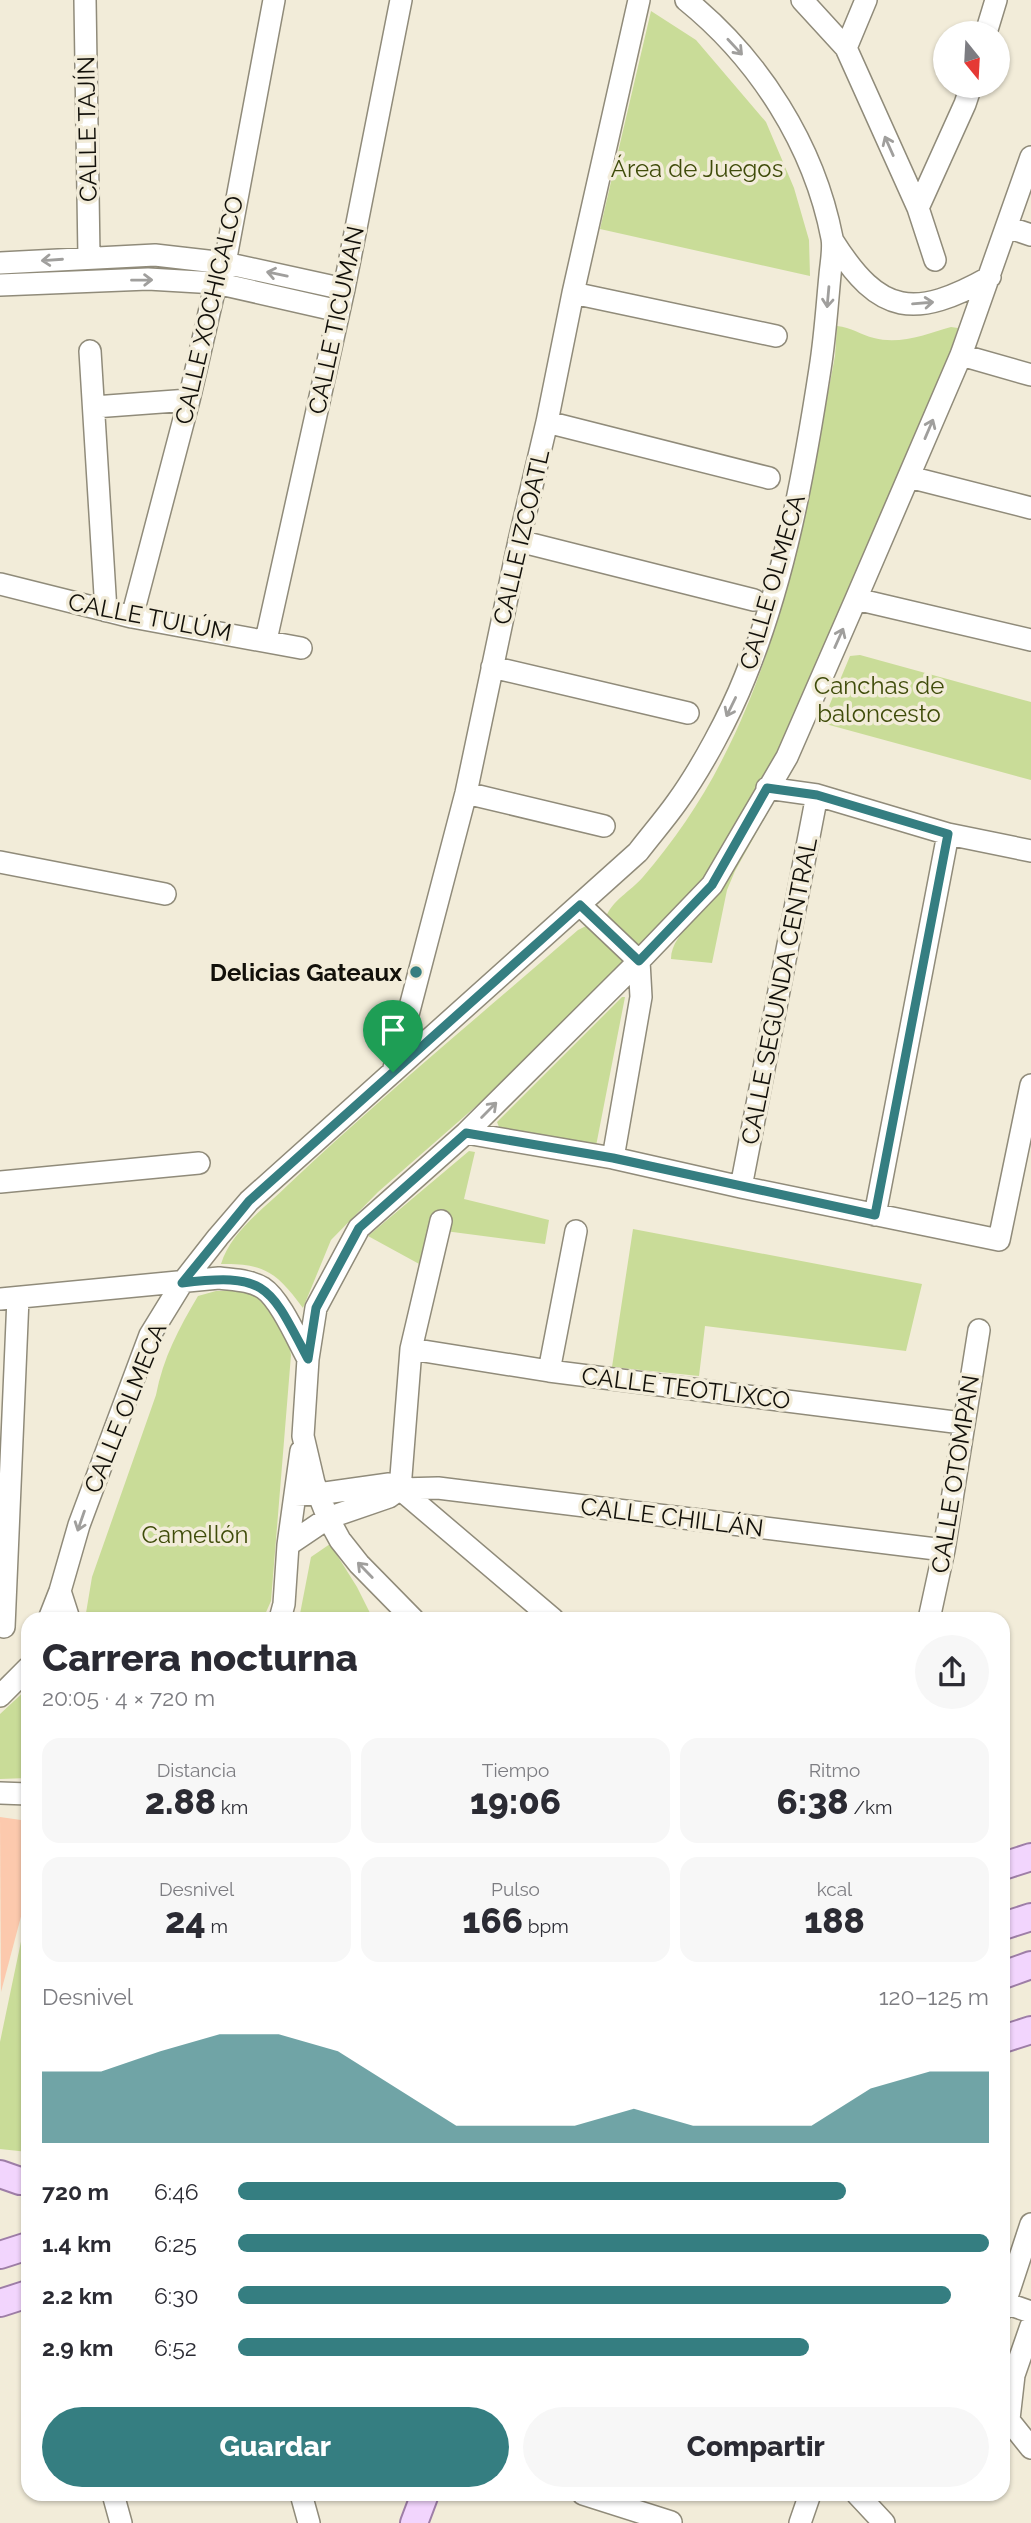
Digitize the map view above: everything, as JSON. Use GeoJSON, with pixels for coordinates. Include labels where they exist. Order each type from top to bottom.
{"type":"FeatureCollection","features":[{"type":"Feature","properties":{"kind":"main road"},"geometry":{"type":"LineString","coordinates":[[1010,1864],[1031,1857]]}},
{"type":"Feature","properties":{"kind":"main road"},"geometry":{"type":"LineString","coordinates":[[1010,1924],[1031,1917]]}},
{"type":"Feature","properties":{"kind":"main road"},"geometry":{"type":"LineString","coordinates":[[1010,1972],[1031,1965]]}},
{"type":"Feature","properties":{"kind":"main road"},"geometry":{"type":"LineString","coordinates":[[0,2174],[21,2181]]}},
{"type":"Feature","properties":{"kind":"main road"},"geometry":{"type":"LineString","coordinates":[[0,2255],[21,2248]]}},
{"type":"Feature","properties":{"kind":"main road"},"geometry":{"type":"LineString","coordinates":[[0,2303],[21,2296]]}},
{"type":"Feature","properties":{"kind":"main road"},"geometry":{"type":"LineString","coordinates":[[414,2523],[422,2501]]}},
{"type":"Feature","properties":{"kind":"street","name":"CALLE TAJÍN"},"geometry":{"type":"LineString","coordinates":[[85,0],[89,257]]}},
{"type":"Feature","properties":{"kind":"street","name":"CALLE XOCHICALCO"},"geometry":{"type":"LineString","coordinates":[[132,617],[189,400],[216,283],[225,263],[274,0]]}},
{"type":"Feature","properties":{"kind":"street","name":"CALLE TICUMAN"},"geometry":{"type":"LineString","coordinates":[[266,640],[344,289],[401,0]]}},
{"type":"Feature","properties":{"kind":"street","name":"CALLE IZCOATL"},"geometry":{"type":"LineString","coordinates":[[393,1072],[466,793],[639,0]]}},
{"type":"Feature","properties":{"kind":"street","name":"CALLE OLMECA"},"geometry":{"type":"LineString","coordinates":[[52,1612],[79,1525],[150,1335],[182,1283],[249,1201],[638,852],[679,800],[720,730],[745,677],[771,604],[801,485],[824,344],[833,241],[803,150],[779,104],[743,55],[710,20],[686,0]]}},
{"type":"Feature","properties":{"kind":"street"},"geometry":{"type":"LineString","coordinates":[[802,0],[846,48],[918,208],[935,260]]}},
{"type":"Feature","properties":{"kind":"street"},"geometry":{"type":"LineString","coordinates":[[846,48],[866,0]]}},
{"type":"Feature","properties":{"kind":"street"},"geometry":{"type":"LineString","coordinates":[[990,21],[996,0]]}},
{"type":"Feature","properties":{"kind":"street"},"geometry":{"type":"LineString","coordinates":[[918,208],[967,98]]}},
{"type":"Feature","properties":{"kind":"street"},"geometry":{"type":"LineString","coordinates":[[282,1612],[303,1436],[308,1359],[316,1308],[359,1228],[466,1133],[712,885],[787,757],[856,600],[961,355],[1031,157]]}},
{"type":"Feature","properties":{"kind":"street"},"geometry":{"type":"LineString","coordinates":[[1007,227],[1031,234]]}},
{"type":"Feature","properties":{"kind":"street"},"geometry":{"type":"LineString","coordinates":[[833,241],[849,266],[866,285],[876,293],[899,303],[936,302],[990,276]]}},
{"type":"Feature","properties":{"kind":"street"},"geometry":{"type":"LineString","coordinates":[[0,263],[155,255],[225,263],[344,289]]}},
{"type":"Feature","properties":{"kind":"street"},"geometry":{"type":"LineString","coordinates":[[0,285],[148,279],[216,283],[339,312]]}},
{"type":"Feature","properties":{"kind":"street"},"geometry":{"type":"LineString","coordinates":[[573,293],[776,336]]}},
{"type":"Feature","properties":{"kind":"street"},"geometry":{"type":"LineString","coordinates":[[90,351],[106,611]]}},
{"type":"Feature","properties":{"kind":"street"},"geometry":{"type":"LineString","coordinates":[[961,355],[1031,374]]}},
{"type":"Feature","properties":{"kind":"street"},"geometry":{"type":"LineString","coordinates":[[94,407],[189,400]]}},
{"type":"Feature","properties":{"kind":"street"},"geometry":{"type":"LineString","coordinates":[[547,422],[769,478]]}},
{"type":"Feature","properties":{"kind":"street"},"geometry":{"type":"LineString","coordinates":[[909,477],[1031,508]]}},
{"type":"Feature","properties":{"kind":"street"},"geometry":{"type":"LineString","coordinates":[[519,541],[754,600]]}},
{"type":"Feature","properties":{"kind":"street","name":"CALLE TULÚM"},"geometry":{"type":"LineString","coordinates":[[0,584],[132,617],[301,648]]}},
{"type":"Feature","properties":{"kind":"street"},"geometry":{"type":"LineString","coordinates":[[856,600],[1031,640]]}},
{"type":"Feature","properties":{"kind":"street"},"geometry":{"type":"LineString","coordinates":[[492,667],[688,713]]}},
{"type":"Feature","properties":{"kind":"street"},"geometry":{"type":"LineString","coordinates":[[767,788],[817,795],[948,834],[1031,851]]}},
{"type":"Feature","properties":{"kind":"street"},"geometry":{"type":"LineString","coordinates":[[466,793],[604,826]]}},
{"type":"Feature","properties":{"kind":"street","name":"CALLE SEGUNDA CENTRAL"},"geometry":{"type":"LineString","coordinates":[[741,1187],[817,795]]}},
{"type":"Feature","properties":{"kind":"street"},"geometry":{"type":"LineString","coordinates":[[875,1215],[948,834]]}},
{"type":"Feature","properties":{"kind":"street"},"geometry":{"type":"LineString","coordinates":[[0,862],[165,894]]}},
{"type":"Feature","properties":{"kind":"street"},"geometry":{"type":"LineString","coordinates":[[580,905],[639,961],[641,997],[613,1158]]}},
{"type":"Feature","properties":{"kind":"street"},"geometry":{"type":"LineString","coordinates":[[466,1133],[613,1158],[999,1240],[1031,1084]]}},
{"type":"Feature","properties":{"kind":"street"},"geometry":{"type":"LineString","coordinates":[[0,1182],[199,1163]]}},
{"type":"Feature","properties":{"kind":"street"},"geometry":{"type":"LineString","coordinates":[[442,1222],[411,1349],[400,1489],[545,1612]]}},
{"type":"Feature","properties":{"kind":"street"},"geometry":{"type":"LineString","coordinates":[[549,1371],[576,1231]]}},
{"type":"Feature","properties":{"kind":"street"},"geometry":{"type":"LineString","coordinates":[[4,1627],[9,1299],[219,1279],[246,1281],[265,1289],[284,1314],[308,1359]]}},
{"type":"Feature","properties":{"kind":"street","name":"CALLE OTOMPAN"},"geometry":{"type":"LineString","coordinates":[[931,1612],[944,1550],[962,1423],[979,1330]]}},
{"type":"Feature","properties":{"kind":"street","name":"CALLE TEOTLIXCO"},"geometry":{"type":"LineString","coordinates":[[411,1349],[549,1371],[962,1423]]}},
{"type":"Feature","properties":{"kind":"street"},"geometry":{"type":"LineString","coordinates":[[303,1436],[317,1494],[328,1518],[359,1564],[406,1612]]}},
{"type":"Feature","properties":{"kind":"street","name":"CALLE CHILLÁN"},"geometry":{"type":"LineString","coordinates":[[295,1495],[389,1484],[400,1489],[438,1488],[944,1550]]}},
{"type":"Feature","properties":{"kind":"street","name":"CALLE CHILLÁN"},"geometry":{"type":"LineString","coordinates":[[288,1545],[328,1518],[389,1497],[400,1489]]}},
{"type":"Feature","properties":{"kind":"street"},"geometry":{"type":"LineString","coordinates":[[60,1591],[67,1612]]}},
{"type":"Feature","properties":{"kind":"street"},"geometry":{"type":"LineString","coordinates":[[0,1696],[21,1675]]}},
{"type":"Feature","properties":{"kind":"street"},"geometry":{"type":"LineString","coordinates":[[0,1793],[21,1794]]}},
{"type":"Feature","properties":{"kind":"street"},"geometry":{"type":"LineString","coordinates":[[1010,2288],[1031,2224]]}},
{"type":"Feature","properties":{"kind":"street"},"geometry":{"type":"LineString","coordinates":[[1010,2307],[1031,2312]]}},
{"type":"Feature","properties":{"kind":"street"},"geometry":{"type":"LineString","coordinates":[[1010,2396],[1014,2375],[1031,2326]]}},
{"type":"Feature","properties":{"kind":"street"},"geometry":{"type":"LineString","coordinates":[[1010,2421],[1031,2448]]}},
{"type":"Feature","properties":{"kind":"street"},"geometry":{"type":"LineString","coordinates":[[115,2501],[121,2523]]}},
{"type":"Feature","properties":{"kind":"street"},"geometry":{"type":"LineString","coordinates":[[303,2501],[309,2523]]}},
{"type":"Feature","properties":{"kind":"street"},"geometry":{"type":"LineString","coordinates":[[605,2501],[671,2522]]}},
{"type":"Feature","properties":{"kind":"street"},"geometry":{"type":"LineString","coordinates":[[800,2523],[808,2501]]}},
{"type":"Feature","properties":{"kind":"street"},"geometry":{"type":"LineString","coordinates":[[864,2501],[884,2523]]}},
{"type":"Feature","properties":{"kind":"green space","name":"Área de Juegos"},"geometry":{"type":"Polygon","coordinates":[[[651,11],[696,40],[766,122],[794,188],[809,240],[810,276],[600,229],[651,11]]]}},
{"type":"Feature","properties":{"kind":"green space"},"geometry":{"type":"Polygon","coordinates":[[[837,326],[884,340],[913,338],[951,327],[958,328],[933,402],[775,763],[700,892],[640,951],[605,919],[617,901],[638,882],[687,820],[723,758],[764,662],[780,612],[805,510],[835,356],[837,326]]]}},
{"type":"Feature","properties":{"kind":"green space","name":"Canchas de baloncesto"},"geometry":{"type":"Polygon","coordinates":[[[860,655],[1031,702],[1031,780],[822,723],[850,656],[860,655]]]}},
{"type":"Feature","properties":{"kind":"green space"},"geometry":{"type":"Polygon","coordinates":[[[776,798],[727,890],[712,963],[671,959],[678,939],[723,877],[767,800],[776,798]]]}},
{"type":"Feature","properties":{"kind":"green space"},"geometry":{"type":"Polygon","coordinates":[[[590,924],[623,954],[626,966],[530,1059],[378,1192],[331,1240],[303,1308],[285,1286],[269,1273],[249,1266],[221,1264],[232,1241],[241,1231],[324,1151],[578,930],[590,924]]]}},
{"type":"Feature","properties":{"kind":"green space"},"geometry":{"type":"Polygon","coordinates":[[[625,997],[596,1146],[499,1127],[497,1122],[625,997]]]}},
{"type":"Feature","properties":{"kind":"green space"},"geometry":{"type":"Polygon","coordinates":[[[469,1151],[475,1152],[464,1199],[549,1220],[545,1244],[445,1231],[432,1271],[368,1236],[469,1151]]]}},
{"type":"Feature","properties":{"kind":"green space"},"geometry":{"type":"Polygon","coordinates":[[[633,1229],[922,1284],[906,1351],[705,1326],[699,1376],[612,1367],[633,1229]]]}},
{"type":"Feature","properties":{"kind":"green space","name":"Camellón"},"geometry":{"type":"Polygon","coordinates":[[[237,1290],[260,1295],[280,1317],[287,1336],[291,1355],[271,1601],[266,1612],[86,1612],[92,1577],[156,1395],[167,1356],[198,1296],[216,1291],[237,1290]]]}},
{"type":"Feature","properties":{"kind":"green space","name":"Camellón"},"geometry":{"type":"Polygon","coordinates":[[[330,1544],[370,1612],[300,1612],[311,1557],[330,1544]]]}},
{"type":"Feature","properties":{"kind":"green space"},"geometry":{"type":"Polygon","coordinates":[[[21,1694],[21,1778],[0,1779],[0,1714],[21,1694]]]}},
{"type":"Feature","properties":{"kind":"green space"},"geometry":{"type":"Polygon","coordinates":[[[21,1942],[21,2151],[0,2149],[0,2042],[21,1942]]]}},
{"type":"Feature","properties":{"kind":"building"},"geometry":{"type":"Polygon","coordinates":[[[0,1817],[21,1820],[21,1916],[1,1992],[0,1817]]]}},
{"type":"Feature","properties":{"kind":"place","name":"Delicias Gateaux"},"geometry":{"type":"Point","coordinates":[416,972]}},
{"type":"Feature","properties":{"kind":"route"},"geometry":{"type":"LineString","coordinates":[[767,788],[817,795],[948,834],[875,1215],[613,1158],[494,1140],[466,1133],[359,1228],[316,1308],[308,1359],[284,1314],[265,1289],[246,1281],[219,1279],[182,1283],[249,1201],[393,1072],[580,905],[639,961],[712,885],[767,788]]}}]}
